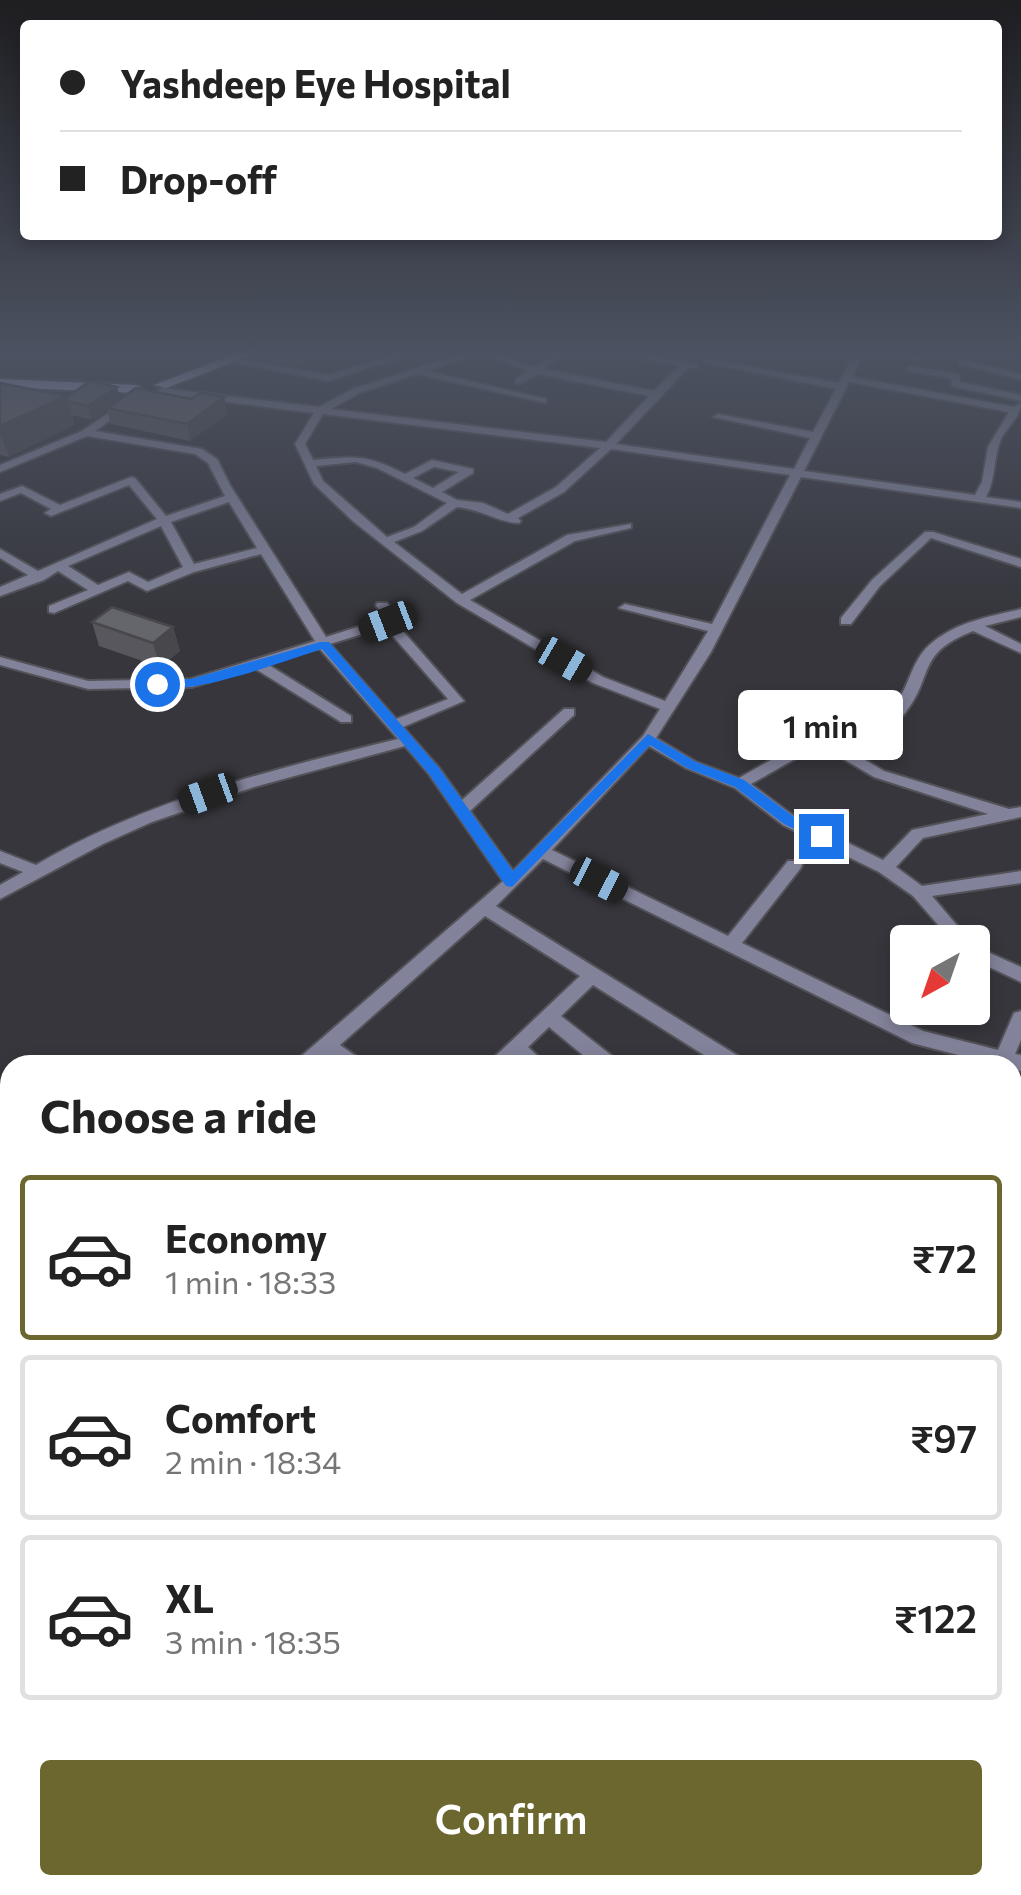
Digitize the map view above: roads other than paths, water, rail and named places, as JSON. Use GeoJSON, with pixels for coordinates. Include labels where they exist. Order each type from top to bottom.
{"type":"FeatureCollection","features":[{"type":"Feature","properties":{"kind":"street"},"geometry":{"type":"LineString","coordinates":[[0,470],[69,440]]}},
{"type":"Feature","properties":{"kind":"street"},"geometry":{"type":"LineString","coordinates":[[132,440],[198,451],[214,461],[232,497],[324,645],[408,741],[512,882]]}},
{"type":"Feature","properties":{"kind":"street"},"geometry":{"type":"LineString","coordinates":[[302,440],[300,444],[318,482],[461,600],[598,680],[668,708]]}},
{"type":"Feature","properties":{"kind":"street"},"geometry":{"type":"LineString","coordinates":[[564,440],[1021,505]]}},
{"type":"Feature","properties":{"kind":"street"},"geometry":{"type":"LineString","coordinates":[[309,464],[356,459],[455,503],[479,506],[514,521],[576,480],[615,440]]}},
{"type":"Feature","properties":{"kind":"street"},"geometry":{"type":"LineString","coordinates":[[317,1055],[512,882],[648,739],[716,629],[816,440]]}},
{"type":"Feature","properties":{"kind":"street"},"geometry":{"type":"LineString","coordinates":[[978,498],[989,486],[991,452],[998,440]]}},
{"type":"Feature","properties":{"kind":"street"},"geometry":{"type":"LineString","coordinates":[[405,478],[432,463],[469,471],[434,492]]}},
{"type":"Feature","properties":{"kind":"street"},"geometry":{"type":"LineString","coordinates":[[0,498],[22,489],[55,511],[130,480],[164,521],[190,569]]}},
{"type":"Feature","properties":{"kind":"street"},"geometry":{"type":"LineString","coordinates":[[0,592],[164,521],[232,497]]}},
{"type":"Feature","properties":{"kind":"street"},"geometry":{"type":"LineString","coordinates":[[386,542],[418,529],[455,503]]}},
{"type":"Feature","properties":{"kind":"street"},"geometry":{"type":"LineString","coordinates":[[461,600],[571,538],[627,526]]}},
{"type":"Feature","properties":{"kind":"street"},"geometry":{"type":"LineString","coordinates":[[846,622],[876,583],[929,534],[1021,563]]}},
{"type":"Feature","properties":{"kind":"street"},"geometry":{"type":"LineString","coordinates":[[54,610],[129,576],[147,587],[190,569],[266,549]]}},
{"type":"Feature","properties":{"kind":"street"},"geometry":{"type":"LineString","coordinates":[[0,553],[40,577]]}},
{"type":"Feature","properties":{"kind":"street"},"geometry":{"type":"LineString","coordinates":[[60,567],[97,590]]}},
{"type":"Feature","properties":{"kind":"street"},"geometry":{"type":"LineString","coordinates":[[0,662],[88,685],[192,683],[388,622],[394,617],[382,606]]}},
{"type":"Feature","properties":{"kind":"street"},"geometry":{"type":"LineString","coordinates":[[625,608],[716,629]]}},
{"type":"Feature","properties":{"kind":"street"},"geometry":{"type":"LineString","coordinates":[[845,754],[895,715],[915,686],[919,668],[953,634],[1021,613]]}},
{"type":"Feature","properties":{"kind":"street"},"geometry":{"type":"LineString","coordinates":[[388,622],[457,701],[394,726]]}},
{"type":"Feature","properties":{"kind":"street"},"geometry":{"type":"LineString","coordinates":[[974,626],[1021,649]]}},
{"type":"Feature","properties":{"kind":"street"},"geometry":{"type":"LineString","coordinates":[[257,664],[346,720]]}},
{"type":"Feature","properties":{"kind":"street"},"geometry":{"type":"LineString","coordinates":[[462,810],[569,712]]}},
{"type":"Feature","properties":{"kind":"street"},"geometry":{"type":"LineString","coordinates":[[648,739],[692,765],[740,784],[789,821],[886,868],[920,892],[948,925]]}},
{"type":"Feature","properties":{"kind":"street"},"geometry":{"type":"LineString","coordinates":[[0,892],[119,826],[237,783],[408,741]]}},
{"type":"Feature","properties":{"kind":"street"},"geometry":{"type":"LineString","coordinates":[[740,784],[813,742],[845,754],[879,774],[1015,814]]}},
{"type":"Feature","properties":{"kind":"street"},"geometry":{"type":"LineString","coordinates":[[886,868],[918,834],[1015,814]]}},
{"type":"Feature","properties":{"kind":"street"},"geometry":{"type":"LineString","coordinates":[[541,851],[919,1038],[988,1055]]}},
{"type":"Feature","properties":{"kind":"street"},"geometry":{"type":"LineString","coordinates":[[0,857],[36,871]]}},
{"type":"Feature","properties":{"kind":"street"},"geometry":{"type":"LineString","coordinates":[[730,946],[794,865]]}},
{"type":"Feature","properties":{"kind":"street"},"geometry":{"type":"LineString","coordinates":[[920,892],[1021,877]]}},
{"type":"Feature","properties":{"kind":"street"},"geometry":{"type":"LineString","coordinates":[[484,907],[720,1055]]}},
{"type":"Feature","properties":{"kind":"street"},"geometry":{"type":"LineString","coordinates":[[990,960],[1021,975]]}},
{"type":"Feature","properties":{"kind":"street"},"geometry":{"type":"LineString","coordinates":[[507,1055],[592,975]]}},
{"type":"Feature","properties":{"kind":"street"},"geometry":{"type":"LineString","coordinates":[[548,1016],[597,1055]]}},
{"type":"Feature","properties":{"kind":"street"},"geometry":{"type":"LineString","coordinates":[[1013,1055],[1021,1018]]}},
{"type":"Feature","properties":{"kind":"street"},"geometry":{"type":"LineString","coordinates":[[327,1046],[339,1055]]}},
{"type":"Feature","properties":{"kind":"street"},"geometry":{"type":"LineString","coordinates":[[515,1047],[525,1055]]}}]}
